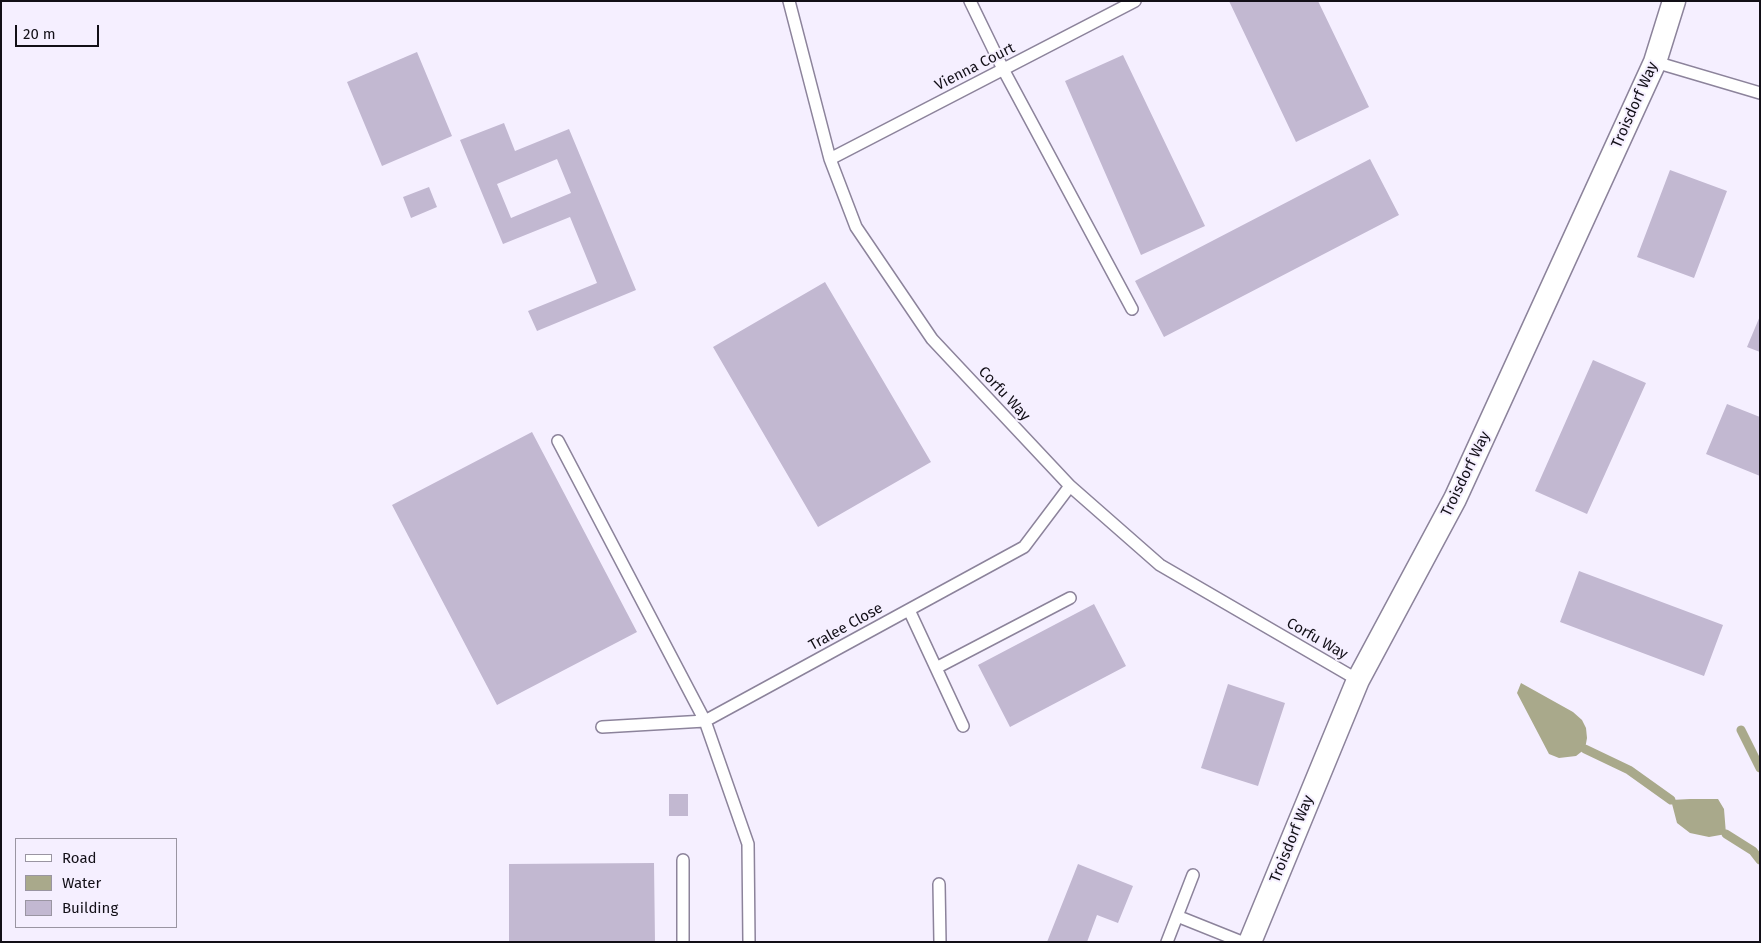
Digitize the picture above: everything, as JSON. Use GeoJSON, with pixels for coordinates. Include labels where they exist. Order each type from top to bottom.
{"type":"FeatureCollection","features":[{"type":"Feature","properties":{"kind":"street","name":"Troisdorf Way"},"geometry":{"type":"LineString","coordinates":[[1250,942],[1358,680],[1456,499],[1655,62],[1674,1]]}},
{"type":"Feature","properties":{"kind":"lane","name":"Corfu Way"},"geometry":{"type":"LineString","coordinates":[[788,1],[830,158],[856,227],[932,339],[1070,486],[1160,565],[1358,680]]}},
{"type":"Feature","properties":{"kind":"lane"},"geometry":{"type":"LineString","coordinates":[[970,1],[1003,69],[1132,309]]}},
{"type":"Feature","properties":{"kind":"lane","name":"Vienna Court"},"geometry":{"type":"LineString","coordinates":[[830,158],[1135,1]]}},
{"type":"Feature","properties":{"kind":"lane"},"geometry":{"type":"LineString","coordinates":[[1655,62],[1760,93]]}},
{"type":"Feature","properties":{"kind":"lane"},"geometry":{"type":"LineString","coordinates":[[558,441],[705,721],[748,844],[749,942]]}},
{"type":"Feature","properties":{"kind":"lane","name":"Tralee Close"},"geometry":{"type":"LineString","coordinates":[[602,728],[705,721],[1024,547],[1070,486]]}},
{"type":"Feature","properties":{"kind":"lane"},"geometry":{"type":"LineString","coordinates":[[936,668],[1070,598]]}},
{"type":"Feature","properties":{"kind":"lane"},"geometry":{"type":"LineString","coordinates":[[908,610],[963,726]]}},
{"type":"Feature","properties":{"kind":"lane"},"geometry":{"type":"LineString","coordinates":[[683,860],[683,942]]}},
{"type":"Feature","properties":{"kind":"lane"},"geometry":{"type":"LineString","coordinates":[[1167,942],[1193,875]]}},
{"type":"Feature","properties":{"kind":"lane"},"geometry":{"type":"LineString","coordinates":[[939,884],[940,942]]}},
{"type":"Feature","properties":{"kind":"lane"},"geometry":{"type":"LineString","coordinates":[[1177,916],[1242,942]]}},
{"type":"Feature","properties":{"kind":"water"},"geometry":{"type":"Polygon","coordinates":[[[1521,683],[1573,712],[1582,720],[1586,728],[1585,749],[1576,756],[1559,758],[1549,754],[1517,693],[1521,683]]]}},
{"type":"Feature","properties":{"kind":"water"},"geometry":{"type":"Polygon","coordinates":[[[1718,799],[1724,809],[1726,834],[1709,837],[1690,833],[1677,823],[1671,800],[1718,799]]]}},
{"type":"Feature","properties":{"kind":"building"},"geometry":{"type":"Polygon","coordinates":[[[1229,1],[1318,1],[1369,107],[1296,142],[1229,1]]]}},
{"type":"Feature","properties":{"kind":"building"},"geometry":{"type":"Polygon","coordinates":[[[417,52],[452,136],[382,166],[347,82],[417,52]]]}},
{"type":"Feature","properties":{"kind":"building"},"geometry":{"type":"Polygon","coordinates":[[[1123,55],[1205,226],[1141,255],[1065,81],[1123,55]]]}},
{"type":"Feature","properties":{"kind":"building"},"geometry":{"type":"Polygon","coordinates":[[[504,123],[515,151],[569,129],[636,290],[537,331],[528,311],[597,283],[570,217],[503,244],[460,140],[504,123]],[[557,159],[497,184],[511,218],[571,193],[557,159]]]}},
{"type":"Feature","properties":{"kind":"building"},"geometry":{"type":"Polygon","coordinates":[[[1370,159],[1399,215],[1164,337],[1135,281],[1370,159]]]}},
{"type":"Feature","properties":{"kind":"building"},"geometry":{"type":"Polygon","coordinates":[[[1670,170],[1727,191],[1694,278],[1637,257],[1670,170]]]}},
{"type":"Feature","properties":{"kind":"building"},"geometry":{"type":"Polygon","coordinates":[[[429,187],[437,207],[411,218],[403,197],[429,187]]]}},
{"type":"Feature","properties":{"kind":"building"},"geometry":{"type":"Polygon","coordinates":[[[825,282],[931,462],[818,527],[713,347],[825,282]]]}},
{"type":"Feature","properties":{"kind":"building"},"geometry":{"type":"Polygon","coordinates":[[[1760,316],[1760,352],[1747,347],[1760,316]]]}},
{"type":"Feature","properties":{"kind":"building"},"geometry":{"type":"Polygon","coordinates":[[[1593,360],[1646,383],[1587,514],[1535,491],[1593,360]]]}},
{"type":"Feature","properties":{"kind":"building"},"geometry":{"type":"Polygon","coordinates":[[[1727,404],[1760,417],[1760,476],[1706,454],[1727,404]]]}},
{"type":"Feature","properties":{"kind":"building"},"geometry":{"type":"Polygon","coordinates":[[[532,432],[637,632],[497,705],[392,505],[532,432]]]}},
{"type":"Feature","properties":{"kind":"building"},"geometry":{"type":"Polygon","coordinates":[[[1579,571],[1723,625],[1704,676],[1560,622],[1579,571]]]}},
{"type":"Feature","properties":{"kind":"building"},"geometry":{"type":"Polygon","coordinates":[[[1094,604],[1126,666],[1010,727],[978,665],[1094,604]]]}},
{"type":"Feature","properties":{"kind":"building"},"geometry":{"type":"Polygon","coordinates":[[[1228,684],[1285,703],[1258,786],[1201,768],[1228,684]]]}},
{"type":"Feature","properties":{"kind":"building"},"geometry":{"type":"Polygon","coordinates":[[[669,794],[688,794],[688,816],[669,816],[669,794]]]}},
{"type":"Feature","properties":{"kind":"building"},"geometry":{"type":"Polygon","coordinates":[[[654,863],[655,942],[509,942],[509,864],[654,863]]]}},
{"type":"Feature","properties":{"kind":"building"},"geometry":{"type":"Polygon","coordinates":[[[1078,864],[1133,886],[1118,923],[1097,915],[1087,942],[1047,942],[1078,864]]]}},
{"type":"Feature","properties":{"kind":"waterway"},"geometry":{"type":"LineString","coordinates":[[1741,730],[1760,768]]}},
{"type":"Feature","properties":{"kind":"waterway"},"geometry":{"type":"LineString","coordinates":[[1585,749],[1629,770],[1671,800]]}},
{"type":"Feature","properties":{"kind":"waterway"},"geometry":{"type":"LineString","coordinates":[[1726,834],[1753,851],[1760,860]]}}]}
